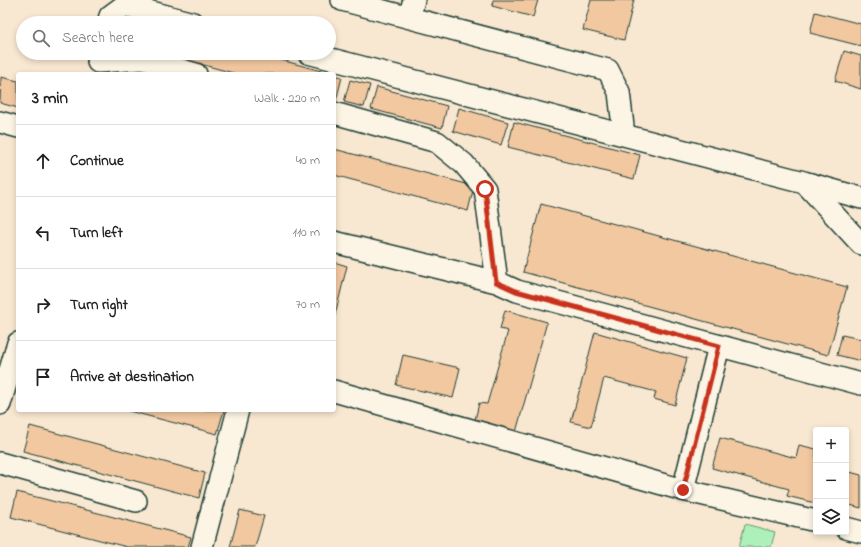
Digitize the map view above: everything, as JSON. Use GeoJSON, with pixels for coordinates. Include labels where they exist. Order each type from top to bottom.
{"type":"FeatureCollection","features":[{"type":"Feature","properties":{"kind":"lane"},"geometry":{"type":"LineString","coordinates":[[342,0],[411,9],[608,70],[619,92],[624,135]]}},
{"type":"Feature","properties":{"kind":"lane"},"geometry":{"type":"LineString","coordinates":[[110,16],[119,2],[168,16]]}},
{"type":"Feature","properties":{"kind":"lane"},"geometry":{"type":"LineString","coordinates":[[98,63],[132,60]]}},
{"type":"Feature","properties":{"kind":"lane"},"geometry":{"type":"LineString","coordinates":[[147,60],[189,72]]}},
{"type":"Feature","properties":{"kind":"lane"},"geometry":{"type":"LineString","coordinates":[[335,60],[861,198]]}},
{"type":"Feature","properties":{"kind":"lane"},"geometry":{"type":"LineString","coordinates":[[336,114],[437,142],[464,164],[485,189],[496,282]]}},
{"type":"Feature","properties":{"kind":"lane"},"geometry":{"type":"LineString","coordinates":[[0,122],[16,126]]}},
{"type":"Feature","properties":{"kind":"lane"},"geometry":{"type":"LineString","coordinates":[[804,182],[861,244]]}},
{"type":"Feature","properties":{"kind":"lane"},"geometry":{"type":"LineString","coordinates":[[336,242],[496,282],[516,291],[861,384]]}},
{"type":"Feature","properties":{"kind":"lane"},"geometry":{"type":"LineString","coordinates":[[683,490],[719,346]]}},
{"type":"Feature","properties":{"kind":"lane"},"geometry":{"type":"LineString","coordinates":[[0,404],[16,350]]}},
{"type":"Feature","properties":{"kind":"lane"},"geometry":{"type":"LineString","coordinates":[[336,392],[683,490],[813,520]]}},
{"type":"Feature","properties":{"kind":"lane"},"geometry":{"type":"LineString","coordinates":[[202,547],[237,412]]}},
{"type":"Feature","properties":{"kind":"lane"},"geometry":{"type":"LineString","coordinates":[[0,463],[136,501]]}},
{"type":"Feature","properties":{"kind":"lane"},"geometry":{"type":"LineString","coordinates":[[849,529],[861,532]]}},
{"type":"Feature","properties":{"kind":"green space"},"geometry":{"type":"Polygon","coordinates":[[[745,524],[775,532],[771,547],[739,547],[745,524]]]}},
{"type":"Feature","properties":{"kind":"building"},"geometry":{"type":"Polygon","coordinates":[[[493,0],[538,0],[533,17],[492,6],[493,0]]]}},
{"type":"Feature","properties":{"kind":"building"},"geometry":{"type":"Polygon","coordinates":[[[591,0],[634,0],[624,40],[583,30],[591,0]]]}},
{"type":"Feature","properties":{"kind":"building"},"geometry":{"type":"Polygon","coordinates":[[[815,12],[861,24],[861,46],[810,33],[815,12]]]}},
{"type":"Feature","properties":{"kind":"building"},"geometry":{"type":"Polygon","coordinates":[[[844,51],[861,56],[861,89],[835,81],[844,51]]]}},
{"type":"Feature","properties":{"kind":"building"},"geometry":{"type":"Polygon","coordinates":[[[186,60],[281,60],[325,72],[230,72],[186,60]]]}},
{"type":"Feature","properties":{"kind":"building"},"geometry":{"type":"Polygon","coordinates":[[[336,76],[342,77],[336,101],[336,76]]]}},
{"type":"Feature","properties":{"kind":"building"},"geometry":{"type":"Polygon","coordinates":[[[1,77],[16,81],[16,107],[0,103],[1,77]]]}},
{"type":"Feature","properties":{"kind":"building"},"geometry":{"type":"Polygon","coordinates":[[[350,80],[370,85],[364,107],[344,102],[350,80]]]}},
{"type":"Feature","properties":{"kind":"building"},"geometry":{"type":"Polygon","coordinates":[[[377,87],[447,106],[442,128],[371,109],[377,87]]]}},
{"type":"Feature","properties":{"kind":"building"},"geometry":{"type":"Polygon","coordinates":[[[459,108],[508,122],[501,145],[453,131],[459,108]]]}},
{"type":"Feature","properties":{"kind":"building"},"geometry":{"type":"Polygon","coordinates":[[[514,122],[640,155],[634,179],[508,147],[514,122]]]}},
{"type":"Feature","properties":{"kind":"building"},"geometry":{"type":"Polygon","coordinates":[[[336,150],[474,186],[468,211],[336,176],[336,150]]]}},
{"type":"Feature","properties":{"kind":"building"},"geometry":{"type":"Polygon","coordinates":[[[541,204],[847,287],[828,355],[523,272],[541,204]]]}},
{"type":"Feature","properties":{"kind":"building"},"geometry":{"type":"Polygon","coordinates":[[[336,263],[347,266],[336,311],[336,263]]]}},
{"type":"Feature","properties":{"kind":"building"},"geometry":{"type":"Polygon","coordinates":[[[505,310],[547,322],[516,432],[475,420],[479,403],[487,404],[508,331],[500,329],[505,310]]]}},
{"type":"Feature","properties":{"kind":"building"},"geometry":{"type":"Polygon","coordinates":[[[595,332],[687,358],[675,405],[654,399],[656,392],[604,378],[591,427],[571,422],[595,332]]]}},
{"type":"Feature","properties":{"kind":"building"},"geometry":{"type":"Polygon","coordinates":[[[842,335],[861,339],[861,361],[837,355],[842,335]]]}},
{"type":"Feature","properties":{"kind":"building"},"geometry":{"type":"Polygon","coordinates":[[[403,355],[460,368],[453,398],[396,385],[403,355]]]}},
{"type":"Feature","properties":{"kind":"building"},"geometry":{"type":"Polygon","coordinates":[[[133,412],[223,412],[217,434],[133,412]]]}},
{"type":"Feature","properties":{"kind":"building"},"geometry":{"type":"Polygon","coordinates":[[[30,426],[205,473],[199,498],[23,451],[30,426]]]}},
{"type":"Feature","properties":{"kind":"building"},"geometry":{"type":"Polygon","coordinates":[[[720,438],[796,458],[799,445],[813,448],[813,502],[787,496],[789,489],[712,468],[720,438]]]}},
{"type":"Feature","properties":{"kind":"building"},"geometry":{"type":"Polygon","coordinates":[[[849,472],[861,475],[861,508],[849,505],[849,472]]]}},
{"type":"Feature","properties":{"kind":"building"},"geometry":{"type":"Polygon","coordinates":[[[17,492],[191,537],[188,547],[127,547],[11,517],[17,492]]]}},
{"type":"Feature","properties":{"kind":"building"},"geometry":{"type":"Polygon","coordinates":[[[240,510],[264,516],[255,547],[230,547],[240,510]]]}},
{"type":"Feature","properties":{"kind":"route"},"geometry":{"type":"LineString","coordinates":[[485,189],[496,282],[516,291],[719,346],[683,490]]}}]}
